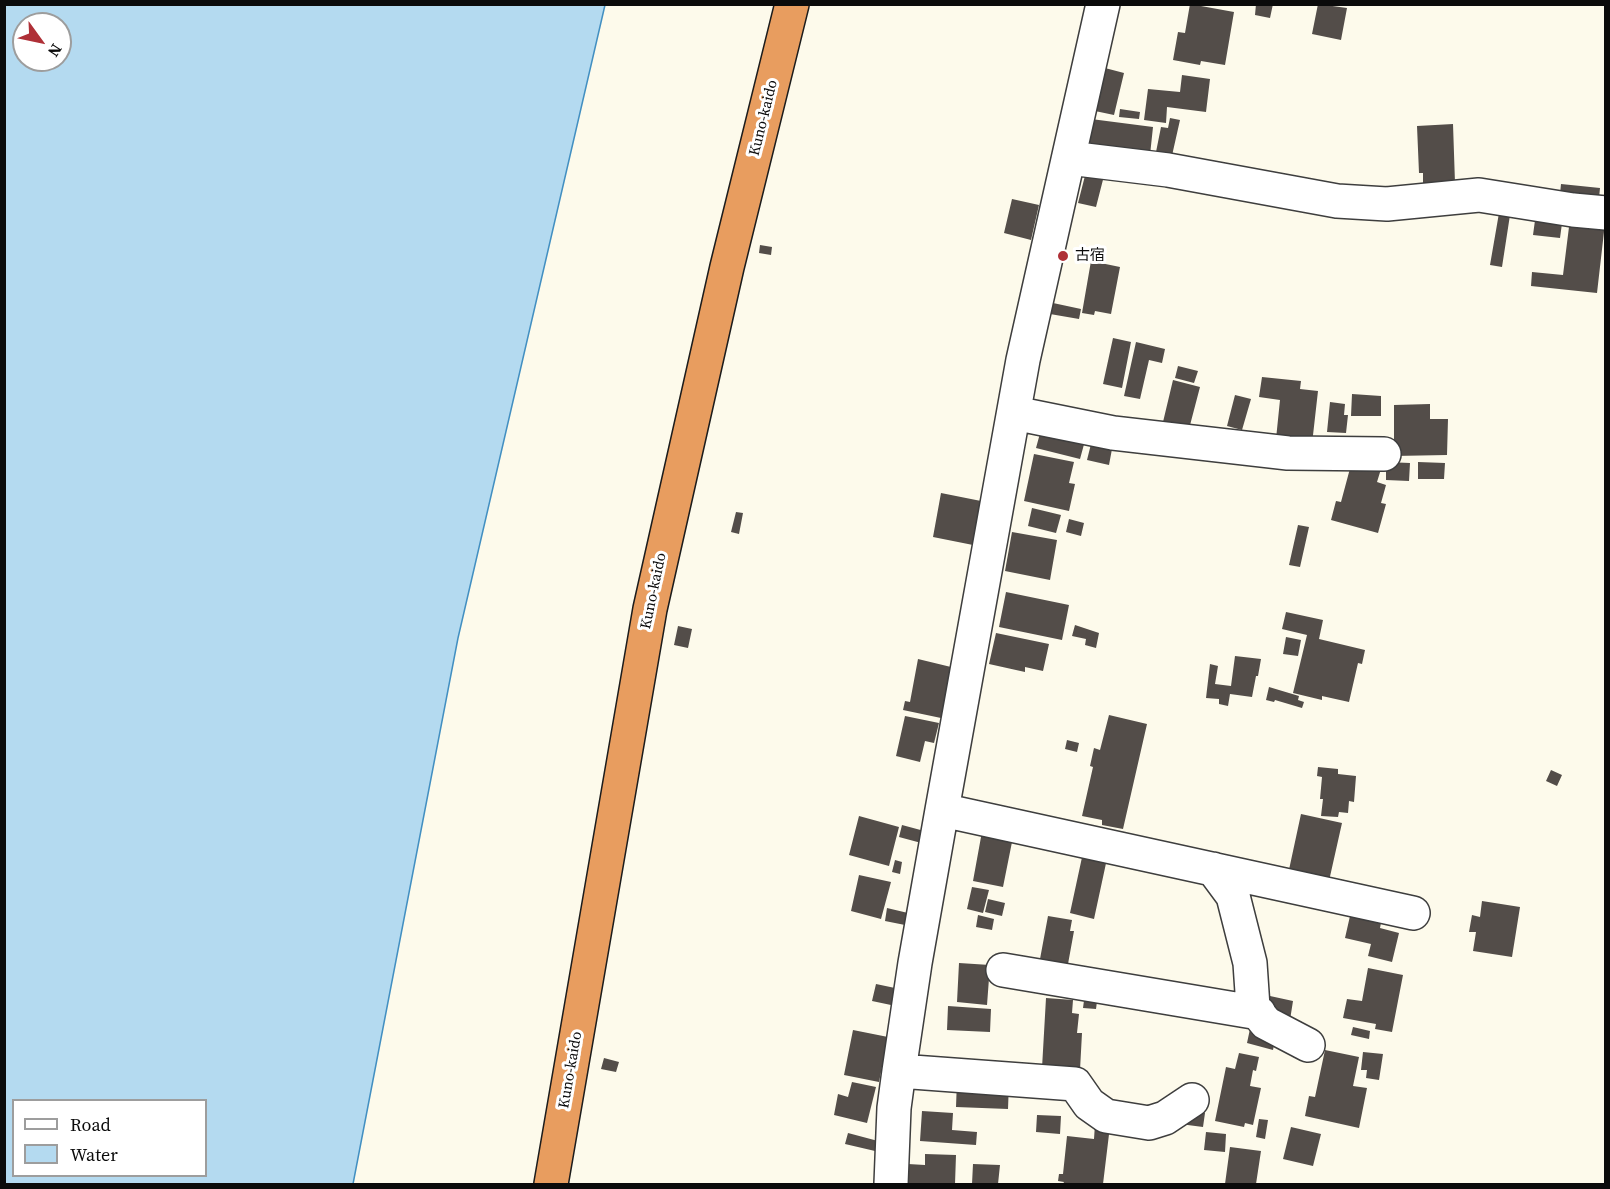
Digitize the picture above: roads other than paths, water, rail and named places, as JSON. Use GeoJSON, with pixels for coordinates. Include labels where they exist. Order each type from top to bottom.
{"type":"FeatureCollection","features":[{"type":"Feature","properties":{"kind":"highway","name":"Kuno-kaido"},"geometry":{"type":"LineString","coordinates":[[551,1185],[650,609],[727,267],[792,4]]}},
{"type":"Feature","properties":{"kind":"street"},"geometry":{"type":"LineString","coordinates":[[891,1185],[894,1108],[899,1071],[942,810],[1023,360],[1103,4]]}},
{"type":"Feature","properties":{"kind":"street"},"geometry":{"type":"LineString","coordinates":[[1069,158],[1168,170],[1337,201],[1387,204],[1479,195],[1605,213]]}},
{"type":"Feature","properties":{"kind":"street"},"geometry":{"type":"LineString","coordinates":[[1014,413],[1113,433],[1288,453],[1384,454]]}},
{"type":"Feature","properties":{"kind":"street"},"geometry":{"type":"LineString","coordinates":[[942,810],[1413,913]]}},
{"type":"Feature","properties":{"kind":"street"},"geometry":{"type":"LineString","coordinates":[[1213,869],[1233,896],[1250,963],[1253,1007],[1266,1023],[1308,1045]]}},
{"type":"Feature","properties":{"kind":"street"},"geometry":{"type":"LineString","coordinates":[[1003,970],[1259,1014]]}},
{"type":"Feature","properties":{"kind":"street"},"geometry":{"type":"LineString","coordinates":[[899,1071],[1075,1084],[1089,1104],[1107,1116],[1149,1123],[1165,1118],[1192,1100]]}},
{"type":"Feature","properties":{"kind":"water"},"geometry":{"type":"Polygon","coordinates":[[[5,4],[605,5],[458,638],[353,1184],[5,1184],[5,4]]]}},
{"type":"Feature","properties":{"kind":"place","name":"古宿"},"geometry":{"type":"Point","coordinates":[1063,256]}}]}
